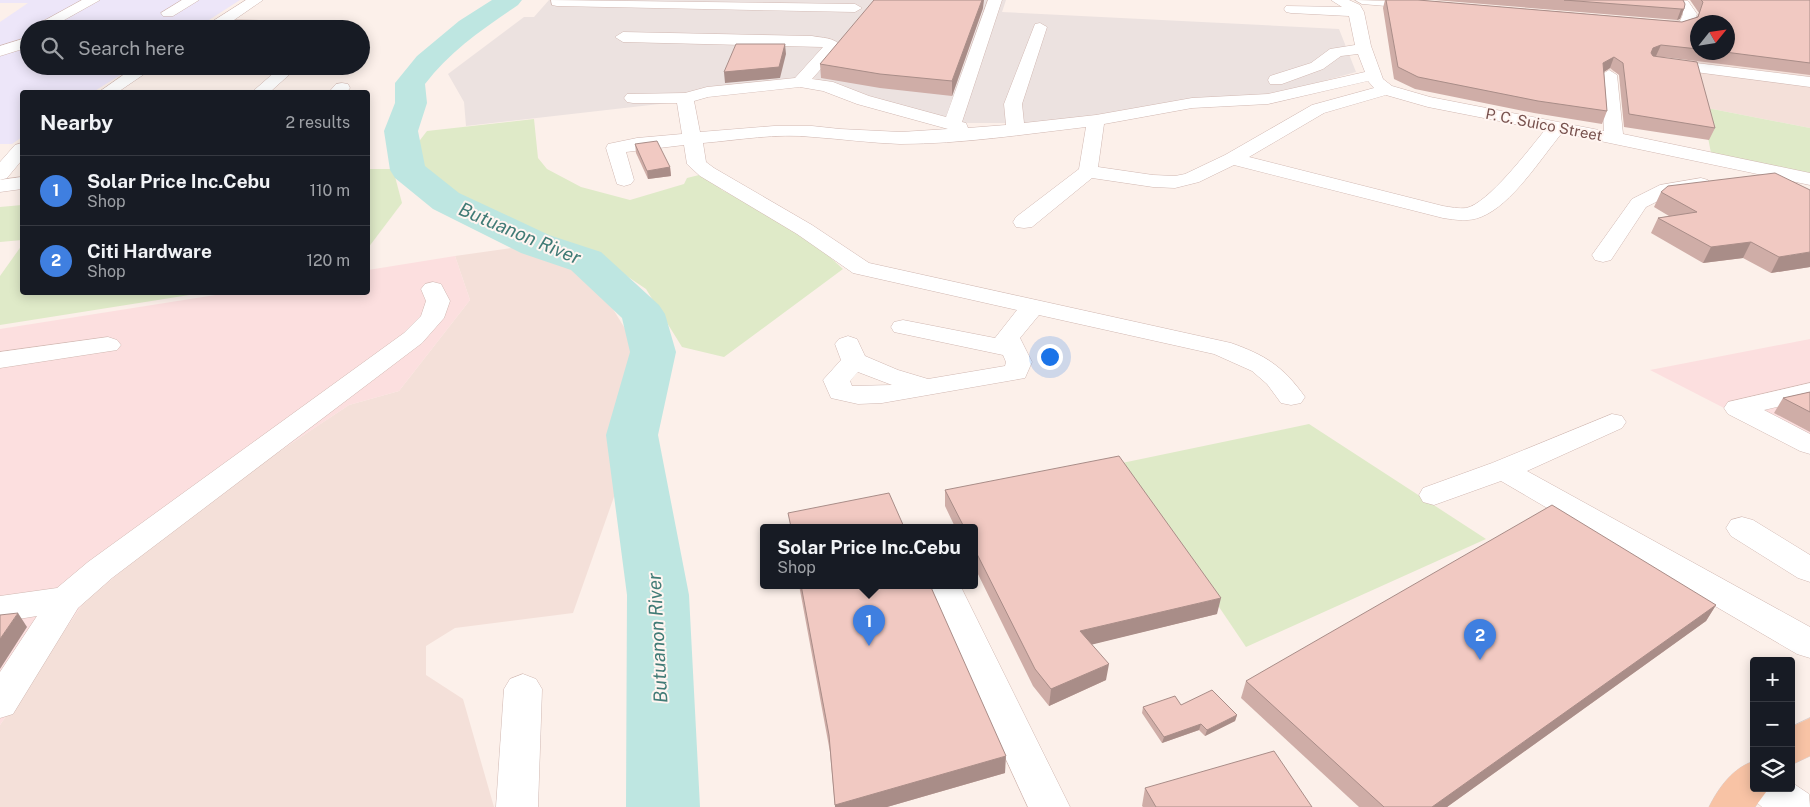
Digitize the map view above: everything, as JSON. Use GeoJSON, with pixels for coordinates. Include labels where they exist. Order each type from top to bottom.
{"type":"FeatureCollection","features":[{"type":"Feature","properties":{"kind":"main road"},"geometry":{"type":"LineString","coordinates":[[1794,747],[1810,734]]}},
{"type":"Feature","properties":{"kind":"main road"},"geometry":{"type":"LineString","coordinates":[[1730,807],[1750,783]]}},
{"type":"Feature","properties":{"kind":"street"},"geometry":{"type":"LineString","coordinates":[[53,20],[92,0]]}},
{"type":"Feature","properties":{"kind":"street"},"geometry":{"type":"LineString","coordinates":[[168,14],[192,0]]}},
{"type":"Feature","properties":{"kind":"street"},"geometry":{"type":"LineString","coordinates":[[224,20],[256,0]]}},
{"type":"Feature","properties":{"kind":"street"},"geometry":{"type":"LineString","coordinates":[[952,126],[995,0]]}},
{"type":"Feature","properties":{"kind":"street"},"geometry":{"type":"LineString","coordinates":[[1340,0],[1355,8],[1359,6]]}},
{"type":"Feature","properties":{"kind":"street"},"geometry":{"type":"LineString","coordinates":[[1640,24],[1686,26],[1690,14],[1683,4],[1644,0]]}},
{"type":"Feature","properties":{"kind":"street"},"geometry":{"type":"LineString","coordinates":[[555,4],[857,4],[847,24]]}},
{"type":"Feature","properties":{"kind":"street"},"geometry":{"type":"LineString","coordinates":[[1359,6],[1364,48],[1374,75],[1380,86],[1386,90]]}},
{"type":"Feature","properties":{"kind":"street"},"geometry":{"type":"LineString","coordinates":[[1291,9],[1359,6],[1439,6]]}},
{"type":"Feature","properties":{"kind":"street"},"geometry":{"type":"LineString","coordinates":[[1016,130],[1013,104],[1040,27]]}},
{"type":"Feature","properties":{"kind":"street"},"geometry":{"type":"LineString","coordinates":[[623,37],[812,41],[831,44],[833,46],[800,82]]}},
{"type":"Feature","properties":{"kind":"street"},"geometry":{"type":"LineString","coordinates":[[0,51],[20,44]]}},
{"type":"Feature","properties":{"kind":"street"},"geometry":{"type":"LineString","coordinates":[[1276,80],[1329,60],[1336,52],[1364,48]]}},
{"type":"Feature","properties":{"kind":"street"},"geometry":{"type":"LineString","coordinates":[[1656,63],[1810,82],[1810,74]]}},
{"type":"Feature","properties":{"kind":"street"},"geometry":{"type":"LineString","coordinates":[[110,90],[134,75]]}},
{"type":"Feature","properties":{"kind":"street"},"geometry":{"type":"LineString","coordinates":[[262,90],[281,75]]}},
{"type":"Feature","properties":{"kind":"street"},"geometry":{"type":"LineString","coordinates":[[624,180],[615,148],[634,134],[691,138],[774,131],[812,131],[840,135],[901,138],[991,132],[1096,120],[1192,103],[1268,99],[1374,75]]}},
{"type":"Feature","properties":{"kind":"street"},"geometry":{"type":"LineString","coordinates":[[1609,76],[1614,138]]}},
{"type":"Feature","properties":{"kind":"street"},"geometry":{"type":"LineString","coordinates":[[633,98],[685,98],[707,92],[800,82],[827,86],[863,100],[952,126],[991,132]]}},
{"type":"Feature","properties":{"kind":"street"},"geometry":{"type":"LineString","coordinates":[[1088,170],[1153,181],[1175,182],[1192,178],[1232,159],[1318,109],[1386,90]]}},
{"type":"Feature","properties":{"kind":"street","name":"P. C. Suico Street"},"geometry":{"type":"LineString","coordinates":[[1386,90],[1428,102],[1614,138],[1748,172],[1810,179]]}},
{"type":"Feature","properties":{"kind":"street"},"geometry":{"type":"LineString","coordinates":[[685,98],[697,164],[707,172],[777,211],[827,242],[861,268],[1222,348],[1263,366],[1279,379],[1291,397]]}},
{"type":"Feature","properties":{"kind":"street"},"geometry":{"type":"LineString","coordinates":[[1024,222],[1088,170],[1096,120]]}},
{"type":"Feature","properties":{"kind":"street"},"geometry":{"type":"LineString","coordinates":[[1232,159],[1443,212],[1463,214],[1476,212],[1494,199],[1558,127]]}},
{"type":"Feature","properties":{"kind":"street"},"geometry":{"type":"LineString","coordinates":[[0,174],[20,151]]}},
{"type":"Feature","properties":{"kind":"street"},"geometry":{"type":"LineString","coordinates":[[1603,255],[1639,203],[1655,193],[1667,189],[1748,172],[1810,196]]}},
{"type":"Feature","properties":{"kind":"street"},"geometry":{"type":"LineString","coordinates":[[0,186],[20,183]]}},
{"type":"Feature","properties":{"kind":"street"},"geometry":{"type":"LineString","coordinates":[[0,703],[66,599],[100,570],[413,338],[432,318],[438,301],[433,289]]}},
{"type":"Feature","properties":{"kind":"street"},"geometry":{"type":"LineString","coordinates":[[851,352],[836,380],[841,392],[858,396],[882,395],[1016,372],[1019,362],[1011,349],[1007,337],[1034,305]]}},
{"type":"Feature","properties":{"kind":"street"},"geometry":{"type":"LineString","coordinates":[[903,327],[1011,349]]}},
{"type":"Feature","properties":{"kind":"street"},"geometry":{"type":"LineString","coordinates":[[0,360],[108,346]]}},
{"type":"Feature","properties":{"kind":"street"},"geometry":{"type":"LineString","coordinates":[[1810,391],[1738,408],[1810,445]]}},
{"type":"Feature","properties":{"kind":"street"},"geometry":{"type":"LineString","coordinates":[[1434,496],[1503,470],[1612,422]]}},
{"type":"Feature","properties":{"kind":"street"},"geometry":{"type":"LineString","coordinates":[[1503,470],[1810,644]]}},
{"type":"Feature","properties":{"kind":"street"},"geometry":{"type":"LineString","coordinates":[[1742,528],[1810,570]]}},
{"type":"Feature","properties":{"kind":"street"},"geometry":{"type":"LineString","coordinates":[[945,589],[1049,807]]}},
{"type":"Feature","properties":{"kind":"street"},"geometry":{"type":"LineString","coordinates":[[0,609],[66,599]]}},
{"type":"Feature","properties":{"kind":"street"},"geometry":{"type":"LineString","coordinates":[[517,807],[523,689]]}},
{"type":"Feature","properties":{"kind":"street"},"geometry":{"type":"LineString","coordinates":[[1773,792],[1794,807]]}},
{"type":"Feature","properties":{"kind":"shaded area"},"geometry":{"type":"Polygon","coordinates":[[[0,0],[240,0],[209,20],[20,20],[20,75],[120,75],[96,90],[20,90],[20,138],[12,144],[0,144],[0,22],[28,3],[0,3],[0,0]]]}},
{"type":"Feature","properties":{"kind":"shaded area"},"geometry":{"type":"Polygon","coordinates":[[[549,0],[1006,0],[1002,12],[1339,29],[1356,72],[1273,95],[1026,123],[961,123],[858,94],[813,78],[677,102],[466,126],[464,102],[448,74],[524,17],[534,17],[549,0]]]}},
{"type":"Feature","properties":{"kind":"shaded area"},"geometry":{"type":"Polygon","coordinates":[[[1810,39],[1810,128],[1702,107],[1696,82],[1581,68],[1690,53],[1690,60],[1735,60],[1735,51],[1810,39]]]}},
{"type":"Feature","properties":{"kind":"shaded area"},"geometry":{"type":"Polygon","coordinates":[[[518,247],[582,274],[608,301],[642,356],[608,436],[615,494],[573,613],[455,628],[426,646],[426,675],[463,699],[494,807],[0,807],[0,725],[84,602],[211,497],[349,405],[399,391],[470,300],[455,256],[518,247]]]}},
{"type":"Feature","properties":{"kind":"shaded area"},"geometry":{"type":"Polygon","coordinates":[[[455,256],[470,300],[399,391],[349,405],[211,497],[84,602],[0,725],[0,329],[215,295],[370,295],[370,270],[455,256]]]}},
{"type":"Feature","properties":{"kind":"shaded area"},"geometry":{"type":"Polygon","coordinates":[[[1810,339],[1810,452],[1650,370],[1810,339]]]}},
{"type":"Feature","properties":{"kind":"green space"},"geometry":{"type":"Polygon","coordinates":[[[1702,107],[1810,128],[1810,175],[1711,153],[1702,107]]]}},
{"type":"Feature","properties":{"kind":"green space"},"geometry":{"type":"Polygon","coordinates":[[[534,119],[538,158],[547,169],[581,187],[630,200],[684,184],[687,178],[699,175],[710,178],[722,190],[768,214],[819,247],[843,269],[724,357],[682,347],[646,289],[594,254],[539,238],[479,210],[430,180],[419,169],[417,144],[427,131],[534,119]]]}},
{"type":"Feature","properties":{"kind":"green space"},"geometry":{"type":"Polygon","coordinates":[[[370,169],[393,169],[402,203],[370,245],[370,169]]]}},
{"type":"Feature","properties":{"kind":"green space"},"geometry":{"type":"Polygon","coordinates":[[[20,205],[20,240],[0,242],[0,207],[20,205]]]}},
{"type":"Feature","properties":{"kind":"green space"},"geometry":{"type":"Polygon","coordinates":[[[20,248],[20,295],[189,295],[0,325],[0,276],[20,248]]]}},
{"type":"Feature","properties":{"kind":"green space"},"geometry":{"type":"Polygon","coordinates":[[[1309,424],[1486,539],[1246,647],[1122,463],[1309,424]]]}},
{"type":"Feature","properties":{"kind":"building"},"geometry":{"type":"Polygon","coordinates":[[[874,0],[982,0],[952,81],[880,74],[820,64],[874,0]]]}},
{"type":"Feature","properties":{"kind":"building"},"geometry":{"type":"Polygon","coordinates":[[[1386,0],[1418,0],[1682,22],[1690,20],[1690,48],[1661,45],[1653,48],[1651,53],[1653,56],[1697,62],[1715,128],[1629,114],[1623,63],[1614,57],[1603,63],[1607,111],[1538,101],[1418,77],[1398,67],[1386,0]]]}},
{"type":"Feature","properties":{"kind":"building"},"geometry":{"type":"Polygon","coordinates":[[[1564,0],[1683,0],[1685,4],[1684,9],[1681,9],[1564,0]]]}},
{"type":"Feature","properties":{"kind":"building"},"geometry":{"type":"Polygon","coordinates":[[[1701,0],[1810,0],[1810,63],[1735,53],[1735,15],[1699,15],[1703,2],[1701,0]]]}},
{"type":"Feature","properties":{"kind":"building"},"geometry":{"type":"Polygon","coordinates":[[[736,44],[785,44],[779,67],[724,72],[736,44]]]}},
{"type":"Feature","properties":{"kind":"building"},"geometry":{"type":"Polygon","coordinates":[[[657,141],[670,167],[647,171],[635,144],[657,141]]]}},
{"type":"Feature","properties":{"kind":"building"},"geometry":{"type":"Polygon","coordinates":[[[1775,173],[1810,190],[1810,252],[1779,257],[1751,242],[1711,247],[1658,218],[1697,212],[1661,192],[1668,186],[1775,173]]]}},
{"type":"Feature","properties":{"kind":"building"},"geometry":{"type":"Polygon","coordinates":[[[1810,392],[1810,412],[1783,398],[1810,392]]]}},
{"type":"Feature","properties":{"kind":"building"},"geometry":{"type":"Polygon","coordinates":[[[1119,456],[1221,598],[1080,631],[1109,664],[1051,689],[1035,669],[978,556],[978,524],[962,524],[945,490],[1119,456]]]}},
{"type":"Feature","properties":{"kind":"building"},"geometry":{"type":"Polygon","coordinates":[[[889,493],[903,524],[790,524],[788,513],[889,493]]]}},
{"type":"Feature","properties":{"kind":"building"},"geometry":{"type":"Polygon","coordinates":[[[1552,505],[1716,605],[1432,807],[1384,807],[1246,681],[1552,505]]]}},
{"type":"Feature","properties":{"kind":"building"},"geometry":{"type":"Polygon","coordinates":[[[802,589],[932,589],[1006,756],[835,805],[829,735],[802,589]]]}},
{"type":"Feature","properties":{"kind":"building"},"geometry":{"type":"Polygon","coordinates":[[[18,613],[0,639],[0,615],[18,613]]]}},
{"type":"Feature","properties":{"kind":"building"},"geometry":{"type":"Polygon","coordinates":[[[1212,690],[1237,715],[1207,730],[1201,724],[1164,737],[1143,707],[1175,696],[1181,705],[1212,690]]]}},
{"type":"Feature","properties":{"kind":"building"},"geometry":{"type":"Polygon","coordinates":[[[1274,751],[1312,807],[1156,807],[1145,788],[1274,751]]]}},
{"type":"Feature","properties":{"kind":"waterway","name":"Butuanon River"},"geometry":{"type":"LineString","coordinates":[[509,0],[468,27],[427,62],[410,83],[411,103],[401,131],[408,170],[446,201],[535,244],[586,261],[643,314],[653,352],[632,435],[658,595],[663,807]]}},
{"type":"Feature","properties":{"kind":"place","name":"Solar Price Inc.Cebu"},"geometry":{"type":"Point","coordinates":[869,646]}},
{"type":"Feature","properties":{"kind":"place","name":"Citi Hardware"},"geometry":{"type":"Point","coordinates":[1480,660]}}]}
